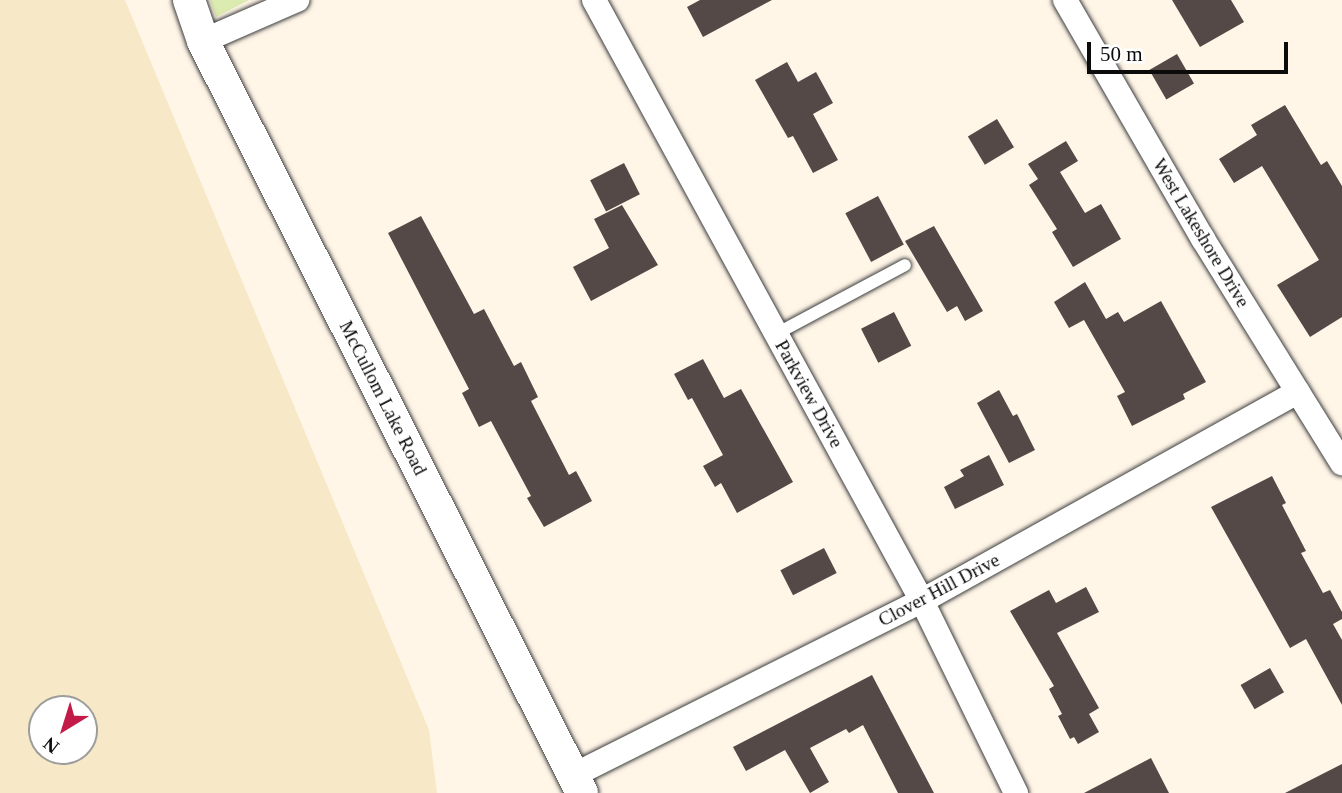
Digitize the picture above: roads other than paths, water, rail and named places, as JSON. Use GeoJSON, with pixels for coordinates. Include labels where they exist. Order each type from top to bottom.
{"type":"FeatureCollection","features":[{"type":"Feature","properties":{"kind":"street","name":"McCullom Lake Road"},"geometry":{"type":"LineString","coordinates":[[189,0],[203,41],[578,784]]}},
{"type":"Feature","properties":{"kind":"street"},"geometry":{"type":"LineString","coordinates":[[203,41],[297,0]]}},
{"type":"Feature","properties":{"kind":"street","name":"Parkview Drive"},"geometry":{"type":"LineString","coordinates":[[594,0],[922,601],[1016,793]]}},
{"type":"Feature","properties":{"kind":"street","name":"West Lakeshore Drive"},"geometry":{"type":"LineString","coordinates":[[1065,0],[1203,239],[1342,463]]}},
{"type":"Feature","properties":{"kind":"street","name":"Clover Hill Drive"},"geometry":{"type":"LineString","coordinates":[[578,784],[922,601],[1297,392]]}},
{"type":"Feature","properties":{"kind":"lane"},"geometry":{"type":"LineString","coordinates":[[776,334],[905,265]]}}]}
